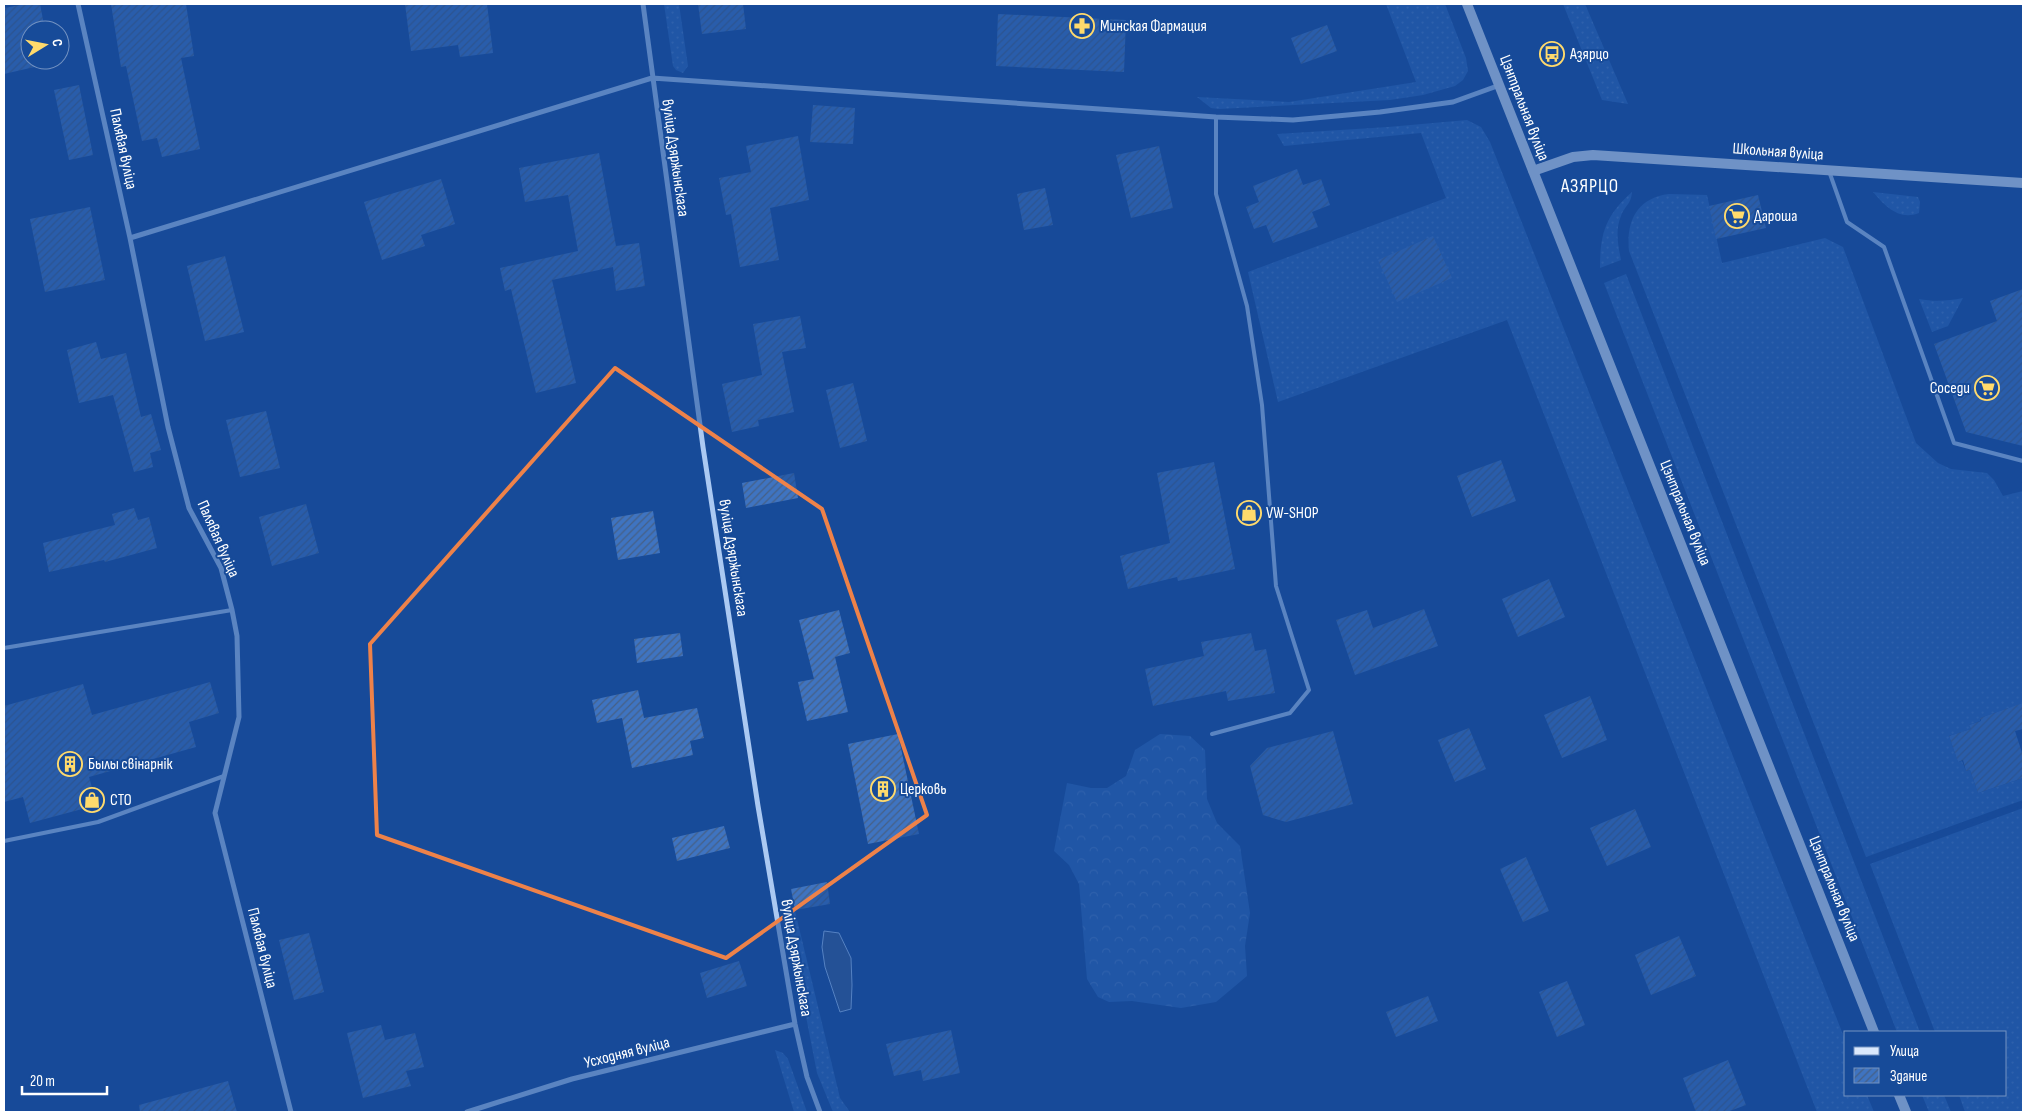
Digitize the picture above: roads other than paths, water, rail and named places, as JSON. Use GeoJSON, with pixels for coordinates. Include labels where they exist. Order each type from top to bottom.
{"type":"FeatureCollection","features":[{"type":"Feature","properties":{"kind":"main road","name":"Цэнтральная вуліца"},"geometry":{"type":"LineString","coordinates":[[1470,5],[1533,172],[1874,1031]]}},
{"type":"Feature","properties":{"kind":"main road","name":"Школьная вуліца"},"geometry":{"type":"LineString","coordinates":[[1533,172],[1573,157],[1593,155],[2023,183]]}},
{"type":"Feature","properties":{"kind":"main road"},"geometry":{"type":"LineString","coordinates":[[1899,1096],[1906,1112]]}},
{"type":"Feature","properties":{"kind":"street","name":"Палявая вуліца"},"geometry":{"type":"LineString","coordinates":[[78,4],[130,238],[168,427],[189,508],[221,568],[237,636],[239,717],[215,813],[291,1112]]}},
{"type":"Feature","properties":{"kind":"street","name":"вуліца Дзяржынскага"},"geometry":{"type":"LineString","coordinates":[[642,4],[703,447],[758,806],[795,1024],[807,1077],[820,1112]]}},
{"type":"Feature","properties":{"kind":"street"},"geometry":{"type":"LineString","coordinates":[[130,238],[652,78],[1216,117],[1293,120],[1380,112],[1453,102],[1500,85]]}},
{"type":"Feature","properties":{"kind":"street","name":"Усходняя вуліца"},"geometry":{"type":"LineString","coordinates":[[467,1112],[572,1079],[795,1024]]}},
{"type":"Feature","properties":{"kind":"lane"},"geometry":{"type":"LineString","coordinates":[[1212,734],[1290,713],[1309,690],[1276,586],[1262,406],[1247,306],[1216,194],[1216,117]]}},
{"type":"Feature","properties":{"kind":"lane"},"geometry":{"type":"LineString","coordinates":[[1829,171],[1847,222],[1884,247],[1954,443],[2023,461]]}},
{"type":"Feature","properties":{"kind":"lane"},"geometry":{"type":"LineString","coordinates":[[4,648],[232,610]]}},
{"type":"Feature","properties":{"kind":"lane"},"geometry":{"type":"LineString","coordinates":[[4,841],[98,822],[224,776]]}},
{"type":"Feature","properties":{"kind":"place","name":"Минская Фармация"},"geometry":{"type":"Point","coordinates":[1082,26]}},
{"type":"Feature","properties":{"kind":"place","name":"Азярцо"},"geometry":{"type":"Point","coordinates":[1552,54]}},
{"type":"Feature","properties":{"kind":"place","name":"Дароша"},"geometry":{"type":"Point","coordinates":[1737,216]}},
{"type":"Feature","properties":{"kind":"place","name":"Соседи"},"geometry":{"type":"Point","coordinates":[1987,388]}},
{"type":"Feature","properties":{"kind":"place","name":"VW-SHOP"},"geometry":{"type":"Point","coordinates":[1249,513]}},
{"type":"Feature","properties":{"kind":"place","name":"Былы свінарнік"},"geometry":{"type":"Point","coordinates":[70,764]}},
{"type":"Feature","properties":{"kind":"place","name":"Церковь"},"geometry":{"type":"Point","coordinates":[883,789]}},
{"type":"Feature","properties":{"kind":"place","name":"СТО"},"geometry":{"type":"Point","coordinates":[92,800]}},
{"type":"Feature","properties":{"kind":"district","name":"АЗЯРЦО"},"geometry":{"type":"Point","coordinates":[1590,186]}}]}
